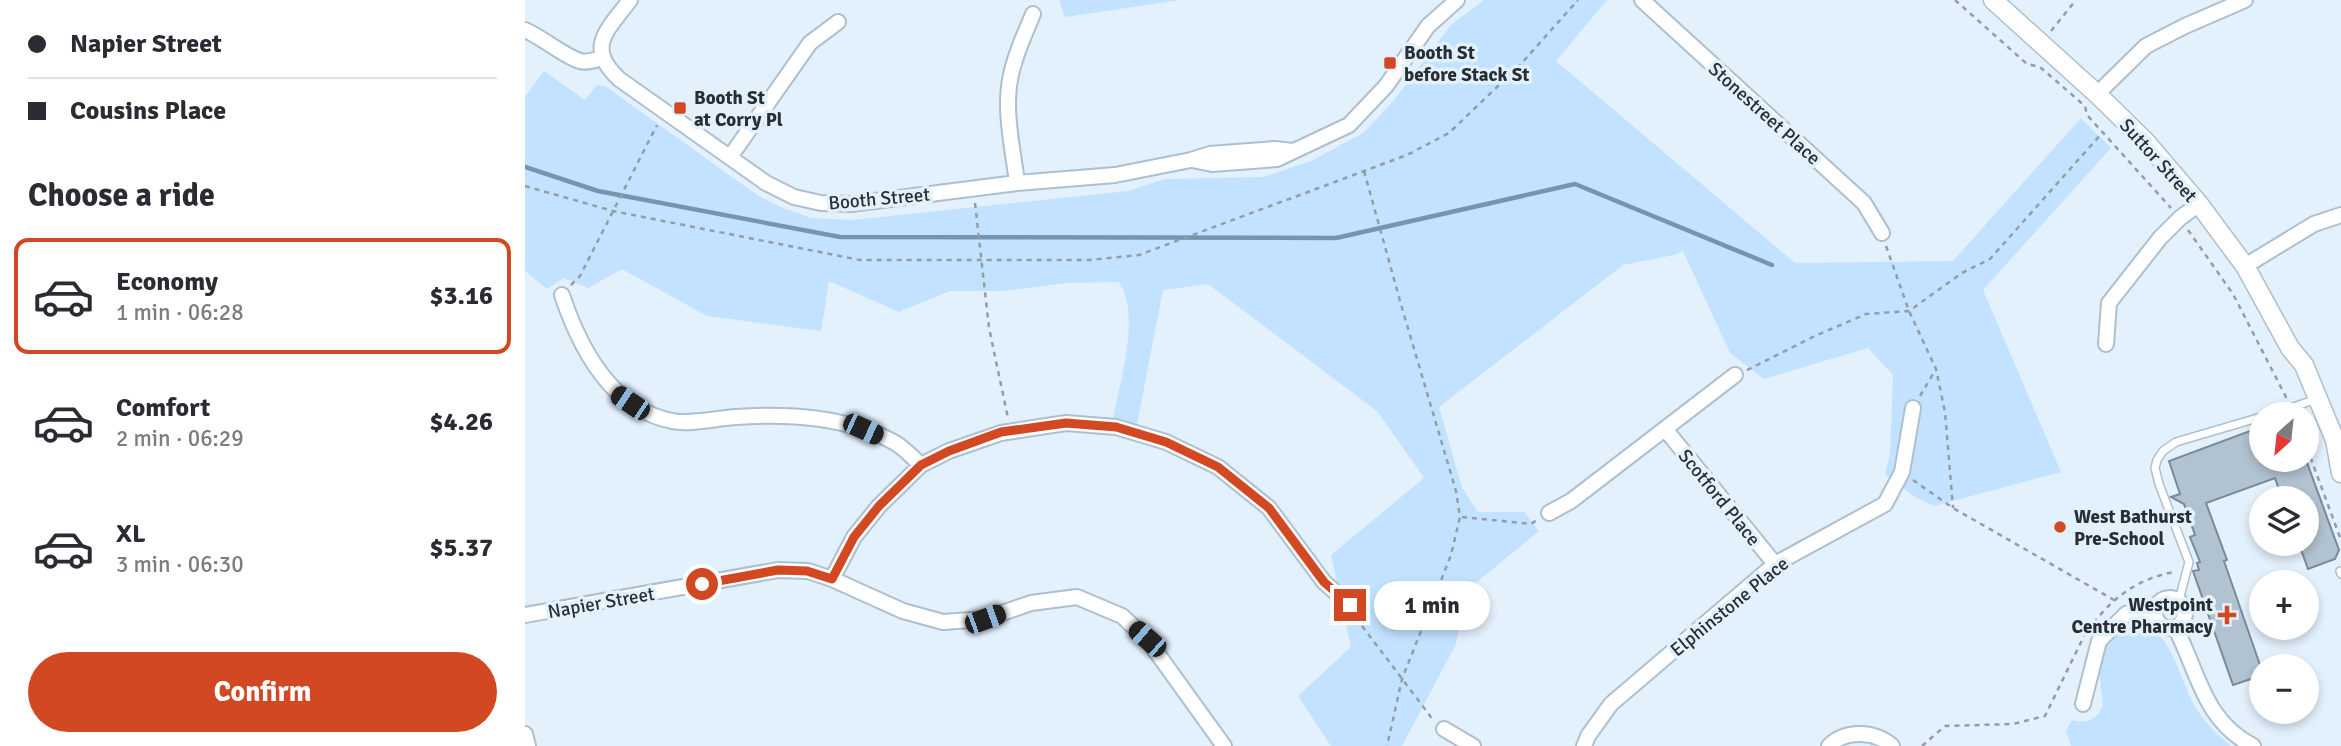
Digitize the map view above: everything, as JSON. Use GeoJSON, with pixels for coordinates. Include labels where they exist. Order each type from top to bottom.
{"type":"FeatureCollection","features":[{"type":"Feature","properties":{"kind":"street"},"geometry":{"type":"LineString","coordinates":[[525,30],[580,61],[604,63],[601,49],[603,39],[630,0]]}},
{"type":"Feature","properties":{"kind":"street","name":"Booth Street"},"geometry":{"type":"LineString","coordinates":[[604,63],[619,79],[766,183],[794,197],[821,203],[851,204],[1017,183],[1115,175],[1191,160],[1212,164],[1277,159],[1349,125],[1386,86],[1428,26],[1457,0]]}},
{"type":"Feature","properties":{"kind":"street","name":"Stonestreet Place"},"geometry":{"type":"LineString","coordinates":[[1642,0],[1864,203],[1882,233]]}},
{"type":"Feature","properties":{"kind":"street","name":"Suttor Street"},"geometry":{"type":"LineString","coordinates":[[1993,0],[2146,142],[2199,204],[2245,265],[2290,348],[2304,365],[2335,440],[2340,466]]}},
{"type":"Feature","properties":{"kind":"street"},"geometry":{"type":"LineString","coordinates":[[2097,94],[2147,46],[2245,0]]}},
{"type":"Feature","properties":{"kind":"street"},"geometry":{"type":"LineString","coordinates":[[1017,183],[1008,117],[1008,95],[1011,74],[1033,14]]}},
{"type":"Feature","properties":{"kind":"street"},"geometry":{"type":"LineString","coordinates":[[730,157],[810,43],[838,22]]}},
{"type":"Feature","properties":{"kind":"street"},"geometry":{"type":"LineString","coordinates":[[2106,344],[2109,303],[2160,238],[2199,204]]}},
{"type":"Feature","properties":{"kind":"street"},"geometry":{"type":"LineString","coordinates":[[2245,265],[2314,224],[2341,215]]}},
{"type":"Feature","properties":{"kind":"street"},"geometry":{"type":"LineString","coordinates":[[562,295],[587,355],[616,393],[644,412],[674,422],[792,415],[863,429],[898,445],[921,465]]}},
{"type":"Feature","properties":{"kind":"street","name":"Suttor Street"},"geometry":{"type":"LineString","coordinates":[[2290,348],[2300,402]]}},
{"type":"Feature","properties":{"kind":"street","name":"Scotford Place"},"geometry":{"type":"LineString","coordinates":[[1549,513],[1571,501],[1735,375]]}},
{"type":"Feature","properties":{"kind":"street","name":"Elphinstone Place"},"geometry":{"type":"LineString","coordinates":[[1584,746],[1611,704],[1775,564],[1885,504],[1902,472],[1913,408]]}},
{"type":"Feature","properties":{"kind":"street"},"geometry":{"type":"LineString","coordinates":[[832,579],[854,537],[879,506],[921,465],[949,451],[1011,431],[1066,423],[1116,427],[1166,442],[1218,467],[1269,508],[1324,582],[1350,605]]}},
{"type":"Feature","properties":{"kind":"street","name":"Scotford Place"},"geometry":{"type":"LineString","coordinates":[[1665,429],[1775,564]]}},
{"type":"Feature","properties":{"kind":"street","name":"Suttor Street"},"geometry":{"type":"LineString","coordinates":[[2319,436],[2340,466]]}},
{"type":"Feature","properties":{"kind":"street","name":"Napier Street"},"geometry":{"type":"LineString","coordinates":[[525,615],[778,570],[807,571],[832,579],[903,611],[943,622],[985,619],[1031,603],[1077,597],[1122,616],[1147,639],[1224,746]]}},
{"type":"Feature","properties":{"kind":"street"},"geometry":{"type":"LineString","coordinates":[[2170,597],[2179,600],[2186,613],[2183,622],[2175,627],[2161,625],[2155,613],[2157,604],[2170,597]]}},
{"type":"Feature","properties":{"kind":"street"},"geometry":{"type":"LineString","coordinates":[[2083,704],[2099,641],[2126,614],[2134,611],[2155,613]]}},
{"type":"Feature","properties":{"kind":"street"},"geometry":{"type":"LineString","coordinates":[[2175,627],[2204,697],[2214,713],[2238,738],[2252,746]]}},
{"type":"Feature","properties":{"kind":"street"},"geometry":{"type":"LineString","coordinates":[[1444,729],[1473,746]]}},
{"type":"Feature","properties":{"kind":"street"},"geometry":{"type":"LineString","coordinates":[[1829,746],[1835,740],[1868,733],[1885,739],[1892,746]]}},
{"type":"Feature","properties":{"kind":"street"},"geometry":{"type":"LineString","coordinates":[[525,734],[528,746]]}},
{"type":"Feature","properties":{"kind":"lane"},"geometry":{"type":"LineString","coordinates":[[2179,600],[2189,562],[2159,484],[2155,468],[2157,460],[2163,451],[2176,442],[2249,421]]}},
{"type":"Feature","properties":{"kind":"path"},"geometry":{"type":"LineString","coordinates":[[525,186],[614,211],[860,260],[1087,260],[1139,256],[1408,155],[1449,132],[1520,65],[1578,0]]}},
{"type":"Feature","properties":{"kind":"path"},"geometry":{"type":"LineString","coordinates":[[1955,0],[2027,64],[2040,67],[2085,106],[2087,115],[2181,218],[2233,294],[2298,402]]}},
{"type":"Feature","properties":{"kind":"path"},"geometry":{"type":"LineString","coordinates":[[2041,44],[2077,0]]}},
{"type":"Feature","properties":{"kind":"path"},"geometry":{"type":"LineString","coordinates":[[562,295],[580,276],[664,111]]}},
{"type":"Feature","properties":{"kind":"path"},"geometry":{"type":"LineString","coordinates":[[1735,375],[1866,314],[1909,311],[1962,272],[1990,259],[2103,132]]}},
{"type":"Feature","properties":{"kind":"path"},"geometry":{"type":"LineString","coordinates":[[1364,171],[1456,491],[1460,517],[1451,555],[1402,679],[1387,746]]}},
{"type":"Feature","properties":{"kind":"path"},"geometry":{"type":"LineString","coordinates":[[974,188],[989,328],[1011,431]]}},
{"type":"Feature","properties":{"kind":"path"},"geometry":{"type":"LineString","coordinates":[[1882,233],[1909,311],[1936,369],[1945,412],[1953,508]]}},
{"type":"Feature","properties":{"kind":"path"},"geometry":{"type":"LineString","coordinates":[[1913,408],[1936,369]]}},
{"type":"Feature","properties":{"kind":"path"},"geometry":{"type":"LineString","coordinates":[[1902,472],[1953,508],[2114,600]]}},
{"type":"Feature","properties":{"kind":"path"},"geometry":{"type":"LineString","coordinates":[[2316,472],[2341,540]]}},
{"type":"Feature","properties":{"kind":"path"},"geometry":{"type":"LineString","coordinates":[[1460,517],[1531,524],[1549,513]]}},
{"type":"Feature","properties":{"kind":"path"},"geometry":{"type":"LineString","coordinates":[[1922,746],[1945,726],[2013,724],[2045,716],[2086,633],[2100,612],[2131,588],[2156,575],[2187,569]]}},
{"type":"Feature","properties":{"kind":"path"},"geometry":{"type":"LineString","coordinates":[[1350,605],[1358,622],[1428,715],[1444,729]]}},
{"type":"Feature","properties":{"kind":"shaded area"},"geometry":{"type":"Polygon","coordinates":[[[1059,0],[1180,0],[1065,17],[1059,0]]]}},
{"type":"Feature","properties":{"kind":"shaded area"},"geometry":{"type":"Polygon","coordinates":[[[1484,0],[1607,0],[1556,61],[1795,263],[1953,261],[2081,118],[2111,148],[1983,290],[2061,472],[1934,506],[1915,497],[1885,474],[1890,454],[1893,375],[1868,348],[1764,379],[1730,353],[1683,251],[1623,265],[1439,407],[1462,488],[1478,512],[1524,512],[1539,531],[1467,590],[1456,644],[1402,746],[1331,746],[1298,696],[1351,647],[1331,555],[1424,478],[1377,411],[1208,284],[1163,290],[1137,424],[1113,419],[1129,330],[1125,296],[1119,282],[1067,283],[1005,291],[950,291],[899,312],[829,281],[821,331],[707,316],[622,269],[588,288],[564,278],[547,289],[525,271],[525,97],[544,71],[585,100],[597,85],[605,86],[757,195],[778,206],[811,218],[852,220],[1128,191],[1165,179],[1264,177],[1311,161],[1363,133],[1391,104],[1451,25],[1484,0]]]}},
{"type":"Feature","properties":{"kind":"shaded area"},"geometry":{"type":"Polygon","coordinates":[[[2132,618],[2146,623],[2157,632],[2173,656],[2197,710],[2231,746],[2071,746],[2066,731],[2072,720],[2091,720],[2103,705],[2099,669],[2101,651],[2112,633],[2132,618]]]}},
{"type":"Feature","properties":{"kind":"building"},"geometry":{"type":"Polygon","coordinates":[[[2249,431],[2249,472],[2310,472],[2316,486],[2278,486],[2275,478],[2206,503],[2227,560],[2224,561],[2249,640],[2256,654],[2249,654],[2249,680],[2233,685],[2193,571],[2199,570],[2197,563],[2200,562],[2190,537],[2195,535],[2184,504],[2171,497],[2180,494],[2169,461],[2249,431]]]}},
{"type":"Feature","properties":{"kind":"building"},"geometry":{"type":"Polygon","coordinates":[[[2319,495],[2339,550],[2335,559],[2308,569],[2303,556],[2319,556],[2319,495]]]}},
{"type":"Feature","properties":{"kind":"waterway"},"geometry":{"type":"LineString","coordinates":[[525,167],[598,191],[840,237],[1336,238],[1575,184],[1772,265]]}},
{"type":"Feature","properties":{"kind":"place","name":"Booth St before Stack St"},"geometry":{"type":"Point","coordinates":[1390,63]}},
{"type":"Feature","properties":{"kind":"place","name":"Booth St at Corry Pl"},"geometry":{"type":"Point","coordinates":[680,108]}},
{"type":"Feature","properties":{"kind":"place","name":"West Bathurst Pre-School"},"geometry":{"type":"Point","coordinates":[2060,527]}},
{"type":"Feature","properties":{"kind":"place","name":"Westpoint Centre Pharmacy"},"geometry":{"type":"Point","coordinates":[2227,615]}},
{"type":"Feature","properties":{"kind":"route"},"geometry":{"type":"LineString","coordinates":[[702,584],[778,570],[807,571],[832,579],[854,537],[879,506],[921,465],[949,451],[1001,432],[1066,423],[1116,427],[1166,442],[1218,467],[1269,508],[1324,582],[1350,605]]}}]}
